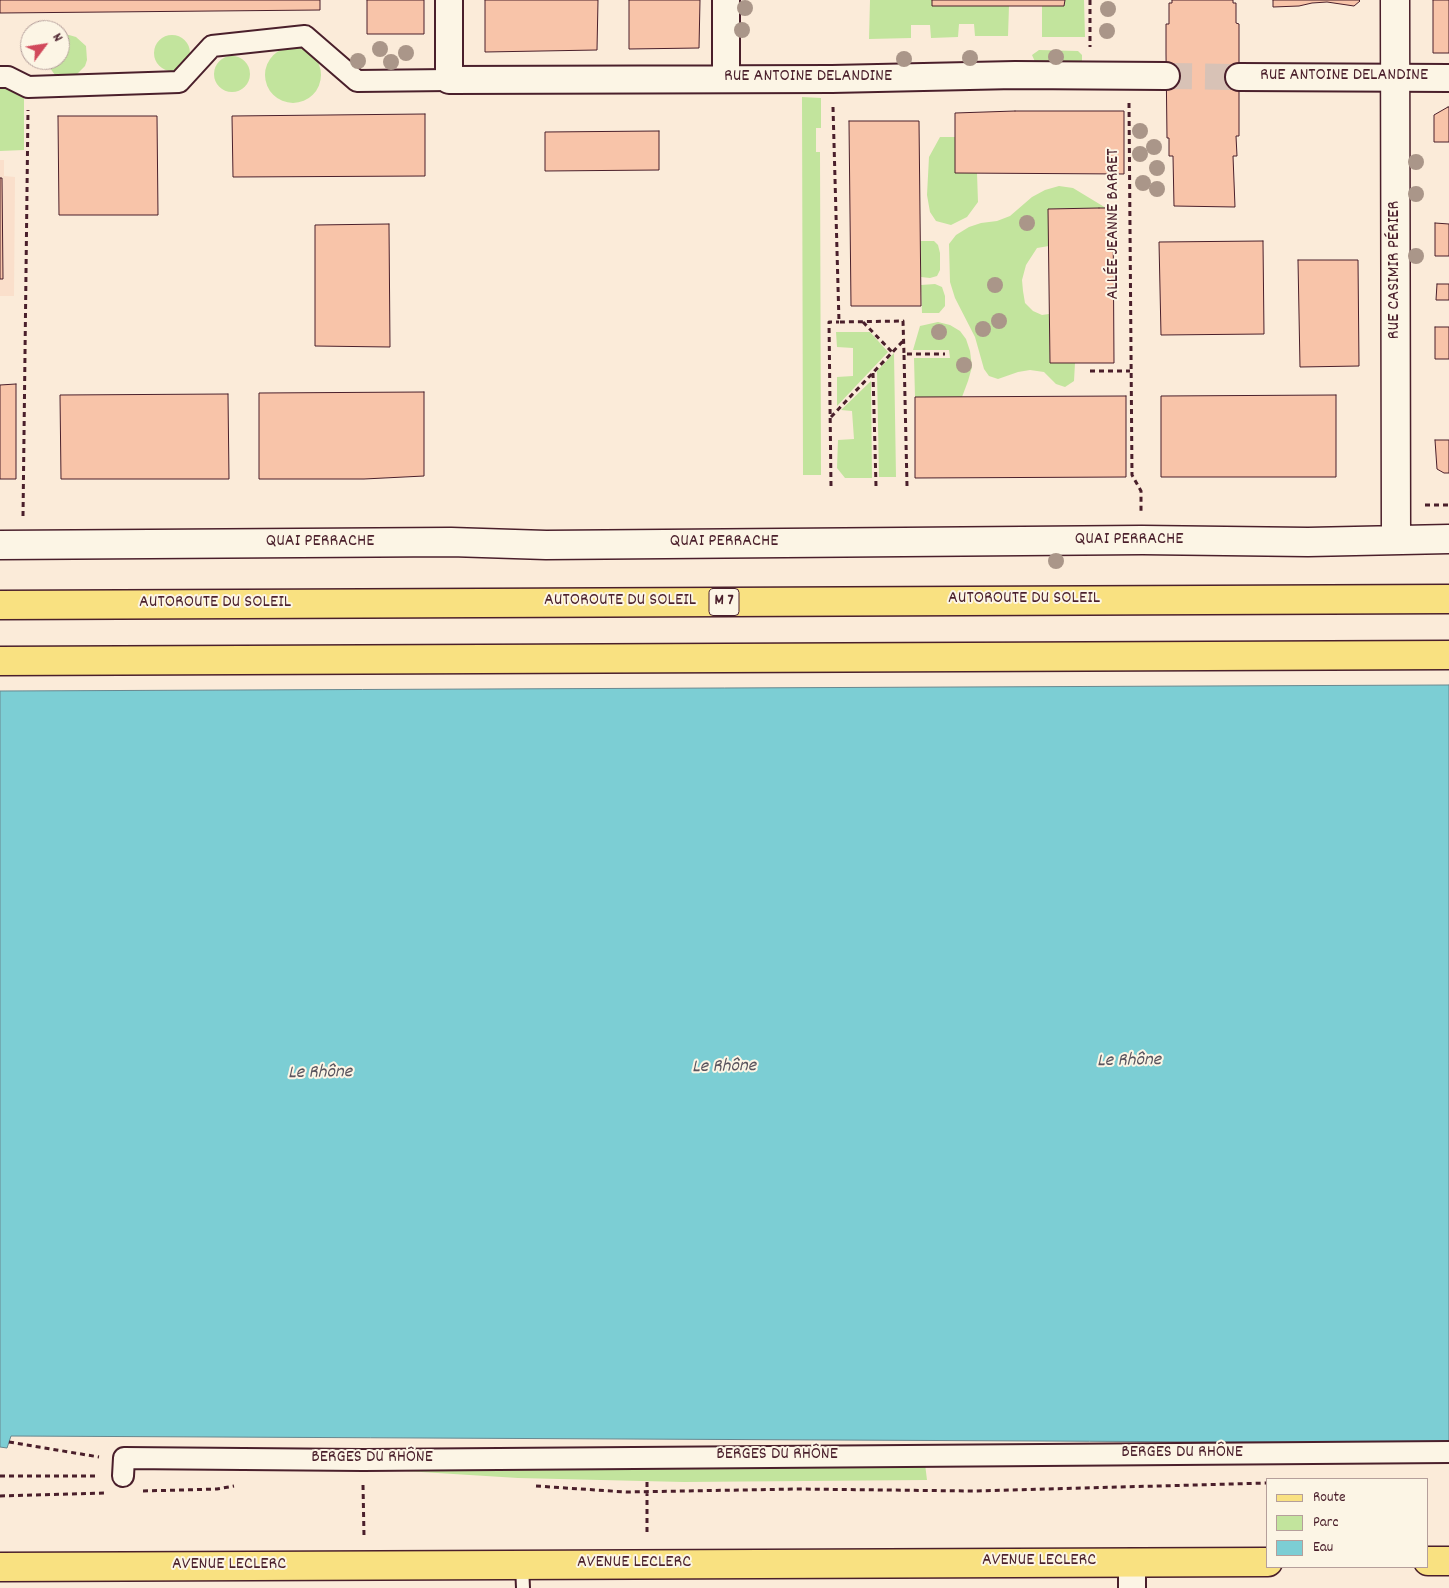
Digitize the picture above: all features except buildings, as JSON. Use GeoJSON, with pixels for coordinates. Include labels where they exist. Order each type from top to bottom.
{"type":"FeatureCollection","features":[{"type":"Feature","properties":{"kind":"main road","name":"AUTOROUTE DU SOLEIL"},"geometry":{"type":"LineString","coordinates":[[0,605],[1449,599]]}},
{"type":"Feature","properties":{"kind":"main road"},"geometry":{"type":"LineString","coordinates":[[0,661],[1449,655]]}},
{"type":"Feature","properties":{"kind":"main road"},"geometry":{"type":"LineString","coordinates":[[1429,1561],[1449,1561]]}},
{"type":"Feature","properties":{"kind":"main road","name":"AVENUE LECLERC"},"geometry":{"type":"LineString","coordinates":[[0,1567],[393,1577],[1132,1575],[1266,1562]]}},
{"type":"Feature","properties":{"kind":"street"},"geometry":{"type":"LineString","coordinates":[[0,77],[8,77],[28,87],[179,82],[212,46],[305,36],[357,81],[449,80],[449,0]]}},
{"type":"Feature","properties":{"kind":"street"},"geometry":{"type":"LineString","coordinates":[[726,0],[726,79]]}},
{"type":"Feature","properties":{"kind":"street","name":"RUE CASIMIR PÉRIER"},"geometry":{"type":"LineString","coordinates":[[1395,0],[1396,540]]}},
{"type":"Feature","properties":{"kind":"street","name":"RUE ANTOINE DELANDINE"},"geometry":{"type":"LineString","coordinates":[[449,80],[1166,76]]}},
{"type":"Feature","properties":{"kind":"street","name":"RUE ANTOINE DELANDINE"},"geometry":{"type":"LineString","coordinates":[[1239,77],[1449,78]]}},
{"type":"Feature","properties":{"kind":"street","name":"QUAI PERRACHE"},"geometry":{"type":"LineString","coordinates":[[11,545],[451,542],[546,545],[1142,540],[1298,542],[1449,539]]}},
{"type":"Feature","properties":{"kind":"street","name":"BERGES DU RHÔNE"},"geometry":{"type":"LineString","coordinates":[[123,1470],[124,1458],[362,1460],[1449,1452]]}},
{"type":"Feature","properties":{"kind":"path"},"geometry":{"type":"LineString","coordinates":[[1090,0],[1091,77]]}},
{"type":"Feature","properties":{"kind":"path","name":"ALLÉE JEANNE BARRET"},"geometry":{"type":"LineString","coordinates":[[1129,77],[1132,475],[1141,491],[1142,540]]}},
{"type":"Feature","properties":{"kind":"path"},"geometry":{"type":"LineString","coordinates":[[832,79],[839,322]]}},
{"type":"Feature","properties":{"kind":"path"},"geometry":{"type":"LineString","coordinates":[[11,545],[28,87]]}},
{"type":"Feature","properties":{"kind":"path"},"geometry":{"type":"LineString","coordinates":[[831,486],[829,322],[904,322],[907,486]]}},
{"type":"Feature","properties":{"kind":"path"},"geometry":{"type":"LineString","coordinates":[[864,322],[892,352]]}},
{"type":"Feature","properties":{"kind":"path"},"geometry":{"type":"LineString","coordinates":[[831,417],[904,340]]}},
{"type":"Feature","properties":{"kind":"path"},"geometry":{"type":"LineString","coordinates":[[904,354],[944,354]]}},
{"type":"Feature","properties":{"kind":"path"},"geometry":{"type":"LineString","coordinates":[[1090,371],[1130,371]]}},
{"type":"Feature","properties":{"kind":"path"},"geometry":{"type":"LineString","coordinates":[[873,373],[876,486]]}},
{"type":"Feature","properties":{"kind":"path"},"geometry":{"type":"LineString","coordinates":[[9,1442],[95,1455],[123,1470]]}},
{"type":"Feature","properties":{"kind":"path"},"geometry":{"type":"LineString","coordinates":[[0,1476],[123,1470]]}},
{"type":"Feature","properties":{"kind":"path"},"geometry":{"type":"LineString","coordinates":[[647,1482],[647,1534]]}},
{"type":"Feature","properties":{"kind":"path"},"geometry":{"type":"LineString","coordinates":[[529,1486],[647,1492],[799,1490],[973,1491],[1266,1483]]}},
{"type":"Feature","properties":{"kind":"path"},"geometry":{"type":"LineString","coordinates":[[363,1506],[364,1537]]}},
{"type":"Feature","properties":{"kind":"shaded area"},"geometry":{"type":"Polygon","coordinates":[[[0,160],[4,160],[4,176],[15,177],[14,296],[0,296],[0,160]]]}},
{"type":"Feature","properties":{"kind":"green space"},"geometry":{"type":"Polygon","coordinates":[[[870,0],[932,0],[933,6],[1009,6],[1008,36],[975,36],[974,24],[959,24],[958,37],[931,38],[930,25],[911,25],[911,38],[869,39],[870,0]]]}},
{"type":"Feature","properties":{"kind":"green space"},"geometry":{"type":"Polygon","coordinates":[[[1065,0],[1084,0],[1085,37],[1042,37],[1042,6],[1064,6],[1065,0]]]}},
{"type":"Feature","properties":{"kind":"green space"},"geometry":{"type":"Polygon","coordinates":[[[70,35],[76,37],[86,46],[87,60],[85,66],[75,76],[62,77],[55,75],[51,70],[70,70],[70,35]]]}},
{"type":"Feature","properties":{"kind":"green space"},"geometry":{"type":"Polygon","coordinates":[[[172,35],[185,40],[190,53],[185,66],[172,71],[159,66],[154,53],[159,40],[172,35]]]}},
{"type":"Feature","properties":{"kind":"green space"},"geometry":{"type":"Polygon","coordinates":[[[293,47],[304,49],[313,55],[319,64],[321,75],[319,86],[313,95],[304,101],[293,103],[282,101],[273,95],[267,86],[265,75],[267,64],[273,55],[282,49],[293,47]]]}},
{"type":"Feature","properties":{"kind":"green space"},"geometry":{"type":"Polygon","coordinates":[[[1039,50],[1078,51],[1082,55],[1082,61],[1077,65],[1036,64],[1032,55],[1039,50]]]}},
{"type":"Feature","properties":{"kind":"green space"},"geometry":{"type":"Polygon","coordinates":[[[232,56],[239,57],[245,61],[249,67],[249,81],[245,87],[239,91],[232,92],[225,91],[219,87],[215,81],[214,74],[215,67],[219,61],[225,57],[232,56]]]}},
{"type":"Feature","properties":{"kind":"green space"},"geometry":{"type":"Polygon","coordinates":[[[0,87],[14,88],[24,97],[24,150],[0,151],[0,87]]]}},
{"type":"Feature","properties":{"kind":"green space"},"geometry":{"type":"Polygon","coordinates":[[[802,97],[821,98],[821,128],[816,128],[816,152],[820,152],[821,475],[803,475],[802,97]]]}},
{"type":"Feature","properties":{"kind":"green space"},"geometry":{"type":"Polygon","coordinates":[[[940,137],[956,137],[956,173],[977,173],[978,202],[967,217],[951,225],[936,221],[930,212],[927,195],[929,157],[940,137]]]}},
{"type":"Feature","properties":{"kind":"green space"},"geometry":{"type":"Polygon","coordinates":[[[1059,186],[1073,188],[1106,208],[1049,209],[1049,246],[1037,248],[1026,265],[1022,280],[1025,303],[1033,311],[1042,315],[1049,314],[1050,363],[1075,363],[1074,381],[1065,387],[1056,384],[1044,372],[1030,370],[998,379],[989,376],[984,369],[975,337],[955,298],[950,282],[949,244],[956,235],[969,227],[1010,216],[1032,197],[1045,190],[1059,186]]]}},
{"type":"Feature","properties":{"kind":"green space"},"geometry":{"type":"Polygon","coordinates":[[[920,241],[934,241],[938,245],[940,270],[937,276],[930,278],[921,277],[920,241]]]}},
{"type":"Feature","properties":{"kind":"green space"},"geometry":{"type":"Polygon","coordinates":[[[935,284],[942,287],[945,296],[945,306],[939,313],[922,313],[921,285],[935,284]]]}},
{"type":"Feature","properties":{"kind":"green space"},"geometry":{"type":"Polygon","coordinates":[[[938,322],[950,325],[960,331],[966,339],[970,351],[972,367],[962,397],[915,397],[914,358],[950,358],[949,350],[913,350],[920,326],[938,322]]]}},
{"type":"Feature","properties":{"kind":"green space"},"geometry":{"type":"Polygon","coordinates":[[[836,332],[870,332],[888,352],[837,406],[837,377],[853,376],[853,348],[837,347],[836,332]]]}},
{"type":"Feature","properties":{"kind":"green space"},"geometry":{"type":"Polygon","coordinates":[[[894,353],[896,477],[879,477],[877,371],[894,353]]]}},
{"type":"Feature","properties":{"kind":"green space"},"geometry":{"type":"Polygon","coordinates":[[[871,381],[872,478],[845,478],[837,468],[838,440],[854,439],[852,411],[841,410],[871,381]]]}},
{"type":"Feature","properties":{"kind":"green space"},"geometry":{"type":"Polygon","coordinates":[[[925,1464],[927,1480],[684,1482],[518,1478],[389,1470],[386,1466],[925,1464]]]}},
{"type":"Feature","properties":{"kind":"water","name":"Le Rhône"},"geometry":{"type":"Polygon","coordinates":[[[1449,685],[1449,1443],[11,1436],[7,1448],[0,1447],[0,691],[1449,685]]]}},
{"type":"Feature","properties":{"kind":"tunnel"},"geometry":{"type":"LineString","coordinates":[[1166,76],[1239,77]]}}]}
